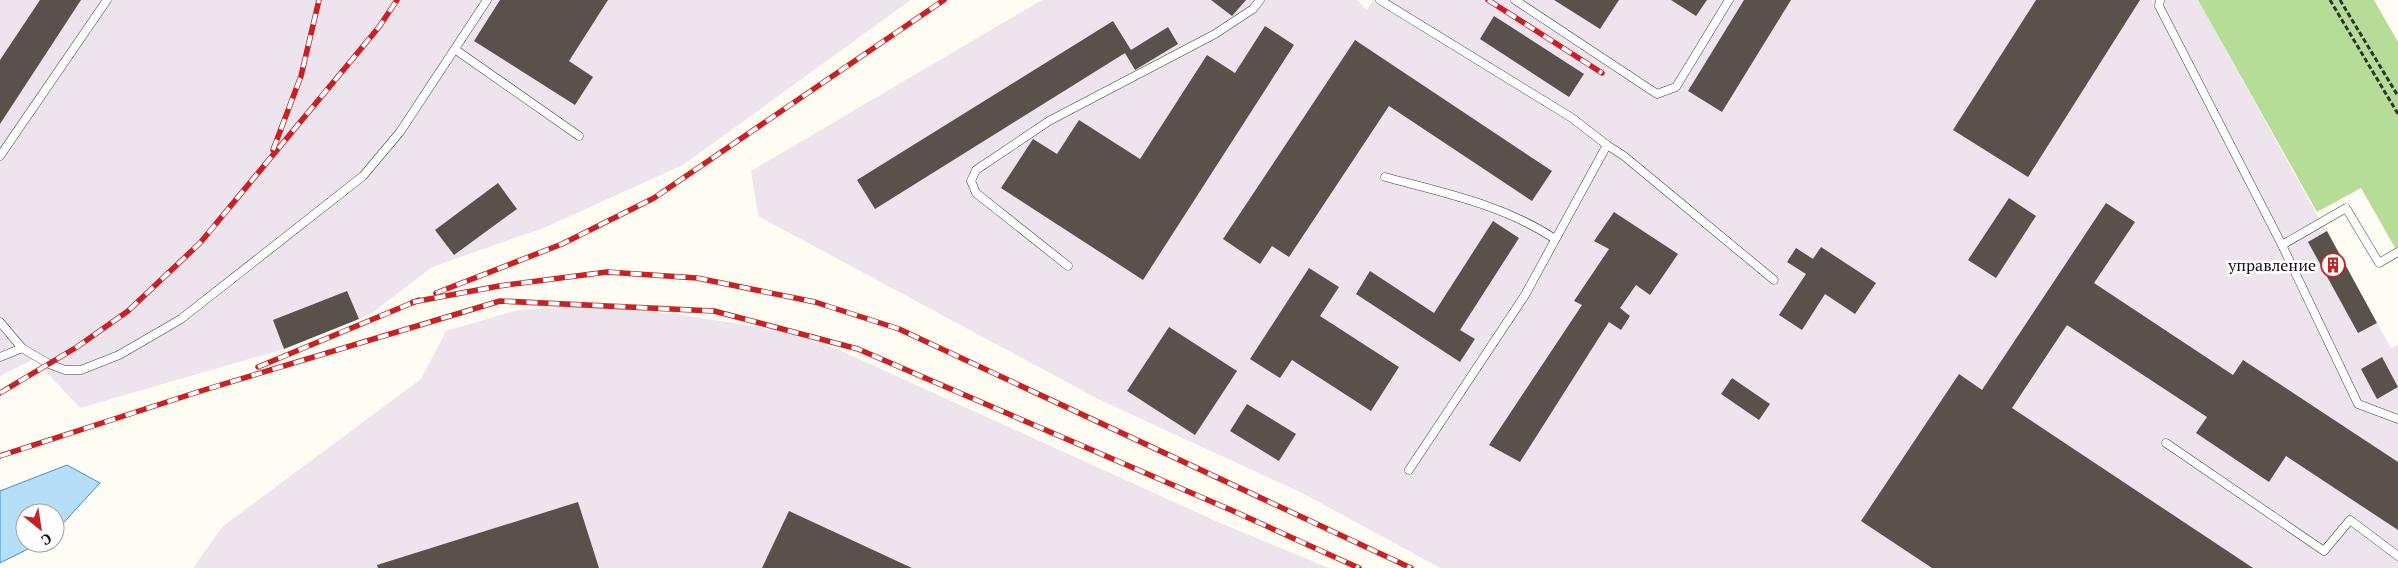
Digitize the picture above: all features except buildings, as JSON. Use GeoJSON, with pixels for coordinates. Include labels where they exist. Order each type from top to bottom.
{"type":"FeatureCollection","features":[{"type":"Feature","properties":{"kind":"lane"},"geometry":{"type":"LineString","coordinates":[[0,156],[107,0]]}},
{"type":"Feature","properties":{"kind":"lane"},"geometry":{"type":"LineString","coordinates":[[0,322],[22,348],[49,364],[65,370],[81,370],[119,355],[181,319],[363,176],[400,132],[456,50],[487,0]]}},
{"type":"Feature","properties":{"kind":"lane"},"geometry":{"type":"LineString","coordinates":[[1068,266],[976,193],[971,181],[976,170],[1049,121],[1215,34],[1253,9],[1260,0]]}},
{"type":"Feature","properties":{"kind":"lane"},"geometry":{"type":"LineString","coordinates":[[1380,0],[1572,118],[1774,280]]}},
{"type":"Feature","properties":{"kind":"lane"},"geometry":{"type":"LineString","coordinates":[[1515,0],[1656,94],[1676,87],[1729,0]]}},
{"type":"Feature","properties":{"kind":"lane"},"geometry":{"type":"LineString","coordinates":[[2160,0],[2159,6],[2282,245],[2358,404],[2398,419]]}},
{"type":"Feature","properties":{"kind":"lane"},"geometry":{"type":"LineString","coordinates":[[456,50],[580,136]]}},
{"type":"Feature","properties":{"kind":"lane"},"geometry":{"type":"LineString","coordinates":[[1409,470],[1524,295],[1607,145]]}},
{"type":"Feature","properties":{"kind":"lane"},"geometry":{"type":"LineString","coordinates":[[1385,177],[1494,207],[1531,222],[1556,239]]}},
{"type":"Feature","properties":{"kind":"lane"},"geometry":{"type":"LineString","coordinates":[[2282,245],[2346,208],[2379,263],[2398,252]]}},
{"type":"Feature","properties":{"kind":"lane"},"geometry":{"type":"LineString","coordinates":[[0,357],[22,348]]}},
{"type":"Feature","properties":{"kind":"lane"},"geometry":{"type":"LineString","coordinates":[[2166,443],[2324,550],[2350,520],[2398,556]]}},
{"type":"Feature","properties":{"kind":"path"},"geometry":{"type":"LineString","coordinates":[[2330,0],[2398,114]]}},
{"type":"Feature","properties":{"kind":"path"},"geometry":{"type":"LineString","coordinates":[[2340,0],[2398,96]]}},
{"type":"Feature","properties":{"kind":"shaded area"},"geometry":{"type":"Polygon","coordinates":[[[0,0],[911,0],[683,165],[546,227],[432,267],[371,314],[284,349],[80,408],[34,359],[0,376],[0,0]]]}},
{"type":"Feature","properties":{"kind":"shaded area"},"geometry":{"type":"Polygon","coordinates":[[[1042,0],[1357,0],[1367,10],[1373,0],[2198,0],[2391,348],[2398,345],[2398,568],[1440,568],[1304,494],[1100,400],[758,216],[751,171],[1042,0]]]}},
{"type":"Feature","properties":{"kind":"shaded area"},"geometry":{"type":"Polygon","coordinates":[[[584,306],[676,314],[759,327],[790,334],[837,349],[1218,522],[1329,568],[193,568],[223,526],[421,379],[446,331],[518,310],[584,306]]]}},
{"type":"Feature","properties":{"kind":"green space"},"geometry":{"type":"Polygon","coordinates":[[[2198,0],[2374,0],[2398,42],[2398,253],[2361,188],[2317,212],[2198,0]]]}},
{"type":"Feature","properties":{"kind":"water"},"geometry":{"type":"Polygon","coordinates":[[[67,465],[100,483],[65,521],[65,503],[15,503],[15,553],[20,553],[0,563],[0,491],[67,465]]]}},
{"type":"Feature","properties":{"kind":"railway"},"geometry":{"type":"LineString","coordinates":[[273,150],[301,76],[319,0]]}},
{"type":"Feature","properties":{"kind":"railway"},"geometry":{"type":"LineString","coordinates":[[0,393],[77,347],[128,311],[200,243],[379,27],[397,0]]}},
{"type":"Feature","properties":{"kind":"railway"},"geometry":{"type":"LineString","coordinates":[[436,293],[562,244],[654,198],[944,0]]}},
{"type":"Feature","properties":{"kind":"railway"},"geometry":{"type":"LineString","coordinates":[[1488,0],[1602,73]]}},
{"type":"Feature","properties":{"kind":"railway"},"geometry":{"type":"LineString","coordinates":[[413,302],[499,286],[607,272],[697,278],[815,302],[899,329],[1411,568]]}},
{"type":"Feature","properties":{"kind":"railway"},"geometry":{"type":"LineString","coordinates":[[258,367],[419,300]]}},
{"type":"Feature","properties":{"kind":"railway"},"geometry":{"type":"LineString","coordinates":[[0,456],[204,390],[500,301],[714,311],[858,349],[1231,510],[1359,568]]}},
{"type":"Feature","properties":{"kind":"place","name":"управление"},"geometry":{"type":"Point","coordinates":[2333,265]}}]}
